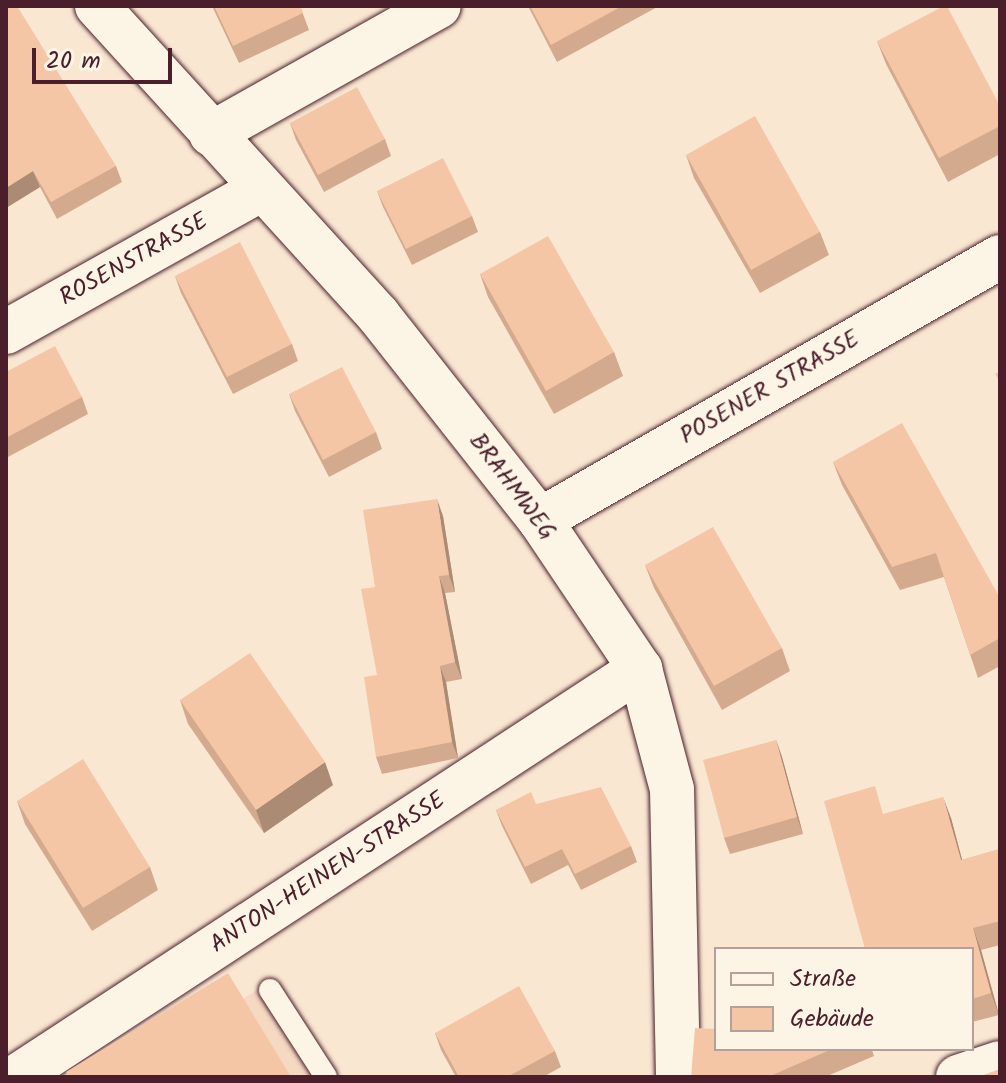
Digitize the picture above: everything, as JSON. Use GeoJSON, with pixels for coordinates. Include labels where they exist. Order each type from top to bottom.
{"type":"FeatureCollection","features":[{"type":"Feature","properties":{"kind":"street","name":"BRAHMWEG"},"geometry":{"type":"LineString","coordinates":[[97,6],[378,315],[540,520],[640,669],[672,789],[678,1077]]}},
{"type":"Feature","properties":{"kind":"street"},"geometry":{"type":"LineString","coordinates":[[211,134],[439,6]]}},
{"type":"Feature","properties":{"kind":"street","name":"ROSENSTRASSE"},"geometry":{"type":"LineString","coordinates":[[6,332],[262,189]]}},
{"type":"Feature","properties":{"kind":"street","name":"POSENER STRASSE"},"geometry":{"type":"LineString","coordinates":[[540,520],[1000,257]]}},
{"type":"Feature","properties":{"kind":"street","name":"ANTON-HEINEN-STRASSE"},"geometry":{"type":"LineString","coordinates":[[16,1077],[640,669]]}},
{"type":"Feature","properties":{"kind":"street"},"geometry":{"type":"LineString","coordinates":[[958,1077],[1000,1063]]}},
{"type":"Feature","properties":{"kind":"lane"},"geometry":{"type":"LineString","coordinates":[[270,990],[326,1077]]}},
{"type":"Feature","properties":{"kind":"shaded area"},"geometry":{"type":"Polygon","coordinates":[[[275,978],[340,1077],[114,1077],[238,1002],[275,978]]]}},
{"type":"Feature","properties":{"kind":"building"},"geometry":{"type":"Polygon","coordinates":[[[6,6],[17,6],[116,166],[51,202],[33,171],[6,188],[6,6]]]}},
{"type":"Feature","properties":{"kind":"building"},"geometry":{"type":"Polygon","coordinates":[[[214,6],[300,6],[303,13],[233,46],[214,6]]]}},
{"type":"Feature","properties":{"kind":"building"},"geometry":{"type":"Polygon","coordinates":[[[530,6],[622,6],[551,45],[530,6]]]}},
{"type":"Feature","properties":{"kind":"building"},"geometry":{"type":"Polygon","coordinates":[[[947,6],[1000,106],[1000,126],[939,158],[877,41],[947,6]]]}},
{"type":"Feature","properties":{"kind":"building"},"geometry":{"type":"Polygon","coordinates":[[[357,87],[385,139],[318,175],[290,123],[357,87]]]}},
{"type":"Feature","properties":{"kind":"building"},"geometry":{"type":"Polygon","coordinates":[[[755,116],[820,232],[751,270],[686,155],[755,116]]]}},
{"type":"Feature","properties":{"kind":"building"},"geometry":{"type":"Polygon","coordinates":[[[443,158],[472,216],[406,249],[377,191],[443,158]]]}},
{"type":"Feature","properties":{"kind":"building"},"geometry":{"type":"Polygon","coordinates":[[[548,236],[614,352],[546,391],[480,274],[548,236]]]}},
{"type":"Feature","properties":{"kind":"building"},"geometry":{"type":"Polygon","coordinates":[[[240,242],[292,344],[227,377],[175,276],[240,242]]]}},
{"type":"Feature","properties":{"kind":"building"},"geometry":{"type":"Polygon","coordinates":[[[55,346],[82,397],[6,438],[6,372],[55,346]]]}},
{"type":"Feature","properties":{"kind":"building"},"geometry":{"type":"Polygon","coordinates":[[[342,367],[376,432],[323,460],[289,394],[342,367]]]}},
{"type":"Feature","properties":{"kind":"building"},"geometry":{"type":"Polygon","coordinates":[[[902,423],[1000,598],[1000,638],[970,655],[936,553],[892,567],[833,462],[902,423]]]}},
{"type":"Feature","properties":{"kind":"building"},"geometry":{"type":"Polygon","coordinates":[[[437,499],[449,575],[439,576],[455,662],[440,666],[452,742],[376,757],[364,677],[377,675],[361,589],[375,587],[363,510],[437,499]]]}},
{"type":"Feature","properties":{"kind":"building"},"geometry":{"type":"Polygon","coordinates":[[[713,527],[782,648],[714,686],[645,565],[713,527]]]}},
{"type":"Feature","properties":{"kind":"building"},"geometry":{"type":"Polygon","coordinates":[[[250,653],[325,762],[256,810],[180,700],[250,653]]]}},
{"type":"Feature","properties":{"kind":"building"},"geometry":{"type":"Polygon","coordinates":[[[776,740],[797,817],[724,838],[703,760],[776,740]]]}},
{"type":"Feature","properties":{"kind":"building"},"geometry":{"type":"Polygon","coordinates":[[[83,759],[150,867],[83,908],[17,801],[83,759]]]}},
{"type":"Feature","properties":{"kind":"building"},"geometry":{"type":"Polygon","coordinates":[[[875,786],[883,814],[943,797],[961,860],[1000,849],[1000,921],[973,928],[991,993],[974,998],[974,947],[864,947],[824,801],[875,786]]]}},
{"type":"Feature","properties":{"kind":"building"},"geometry":{"type":"Polygon","coordinates":[[[601,787],[631,846],[575,874],[562,849],[525,867],[496,810],[531,792],[536,804],[601,787]]]}},
{"type":"Feature","properties":{"kind":"building"},"geometry":{"type":"Polygon","coordinates":[[[228,973],[291,1077],[69,1077],[66,1072],[228,973]]]}},
{"type":"Feature","properties":{"kind":"building"},"geometry":{"type":"Polygon","coordinates":[[[519,986],[555,1051],[507,1077],[459,1077],[435,1033],[519,986]]]}},
{"type":"Feature","properties":{"kind":"building"},"geometry":{"type":"Polygon","coordinates":[[[695,1028],[714,1029],[714,1051],[827,1051],[768,1077],[691,1077],[695,1028]]]}},
{"type":"Feature","properties":{"kind":"building"},"geometry":{"type":"Polygon","coordinates":[[[1000,1069],[1000,1077],[978,1077],[1000,1069]]]}}]}
